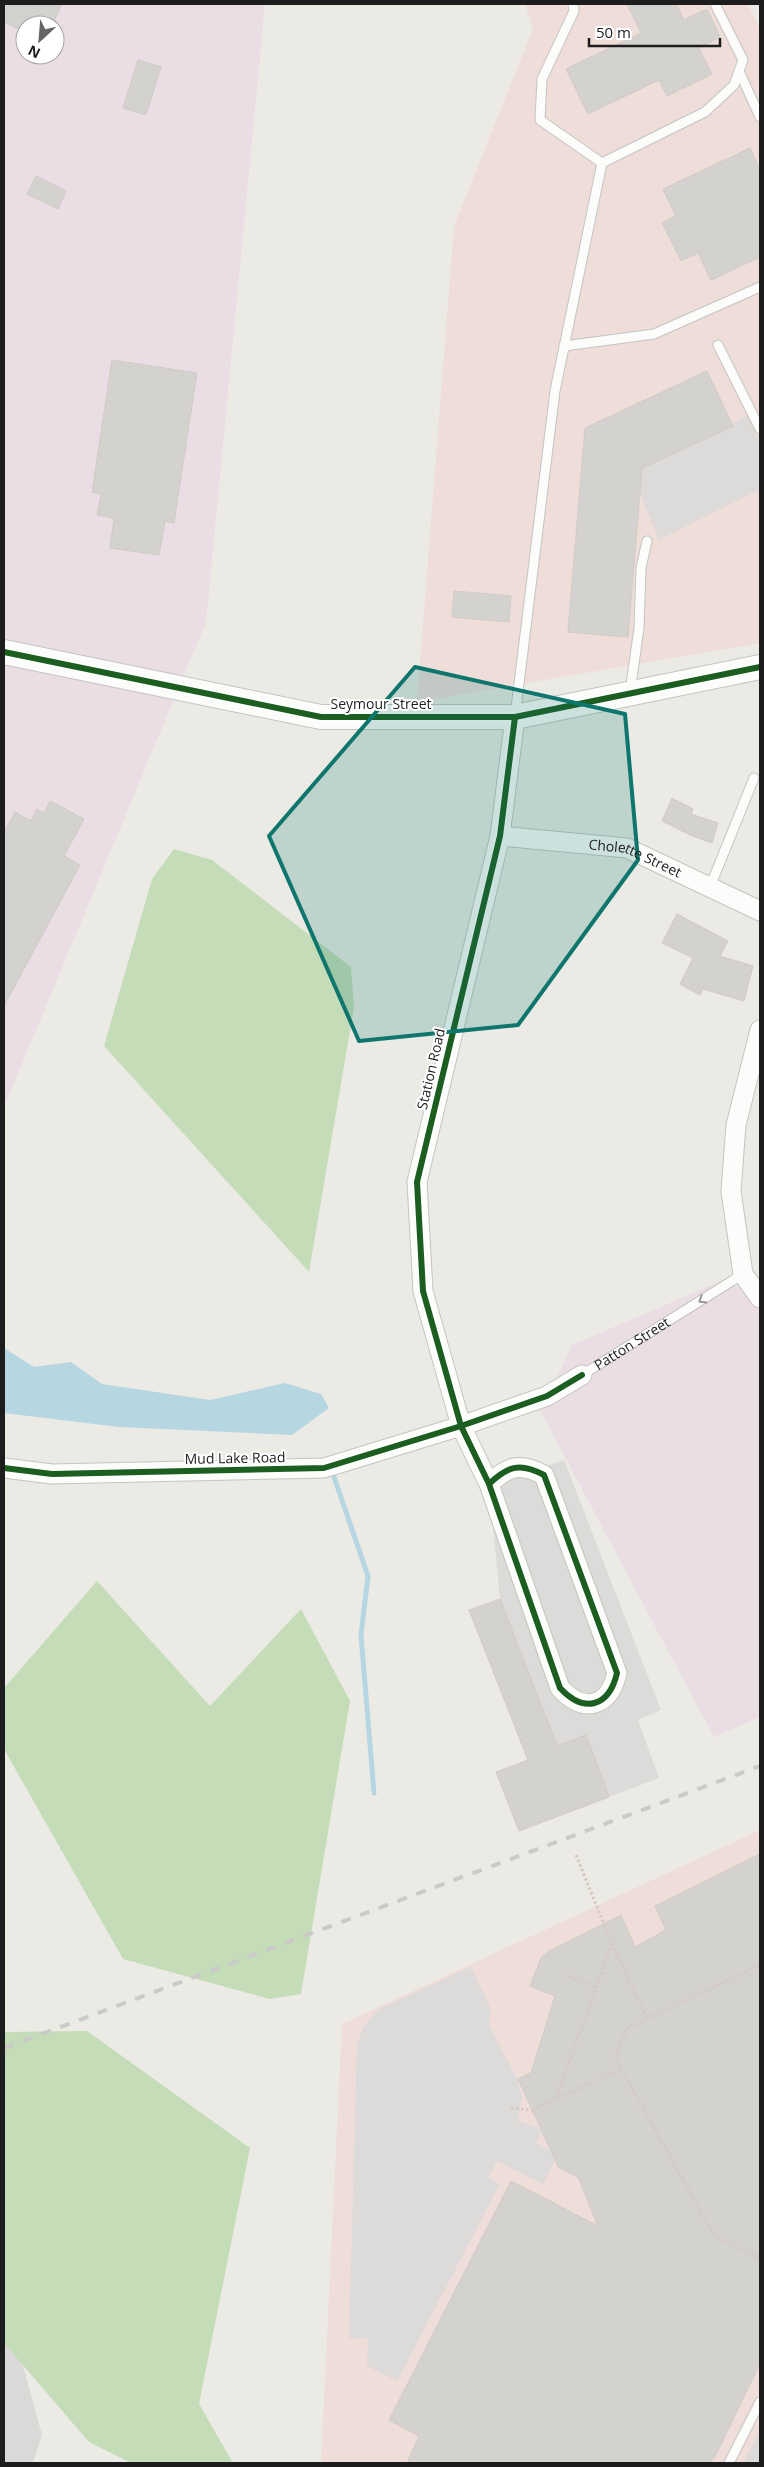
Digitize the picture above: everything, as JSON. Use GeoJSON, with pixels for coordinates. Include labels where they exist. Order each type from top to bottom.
{"type":"FeatureCollection","features":[{"type":"Feature","properties":{"kind":"street","name":"Seymour Street"},"geometry":{"type":"LineString","coordinates":[[4,652],[321,717],[515,717],[760,667]]}},
{"type":"Feature","properties":{"kind":"street","name":"Station Road"},"geometry":{"type":"LineString","coordinates":[[488,1484],[502,1471],[515,1467],[529,1467],[544,1475],[617,1673],[608,1695],[598,1702],[586,1706],[569,1698],[560,1688],[488,1484],[461,1426],[423,1291],[417,1182],[500,836],[515,717]]}},
{"type":"Feature","properties":{"kind":"street","name":"Cholette Street"},"geometry":{"type":"LineString","coordinates":[[500,836],[628,848],[760,911]]}},
{"type":"Feature","properties":{"kind":"street"},"geometry":{"type":"LineString","coordinates":[[760,1030],[740,1102],[732,1164],[731,1191],[743,1274],[760,1298]]}},
{"type":"Feature","properties":{"kind":"street","name":"Patton Street"},"geometry":{"type":"LineString","coordinates":[[461,1426],[547,1396],[582,1375]]}},
{"type":"Feature","properties":{"kind":"street","name":"Mud Lake Road"},"geometry":{"type":"LineString","coordinates":[[4,1468],[52,1474],[324,1468],[461,1426]]}},
{"type":"Feature","properties":{"kind":"lane"},"geometry":{"type":"LineString","coordinates":[[574,4],[574,11],[542,80],[540,120],[602,163]]}},
{"type":"Feature","properties":{"kind":"lane"},"geometry":{"type":"LineString","coordinates":[[602,163],[705,112],[734,85],[743,60],[715,4]]}},
{"type":"Feature","properties":{"kind":"lane"},"geometry":{"type":"LineString","coordinates":[[739,71],[760,117]]}},
{"type":"Feature","properties":{"kind":"lane"},"geometry":{"type":"LineString","coordinates":[[515,717],[556,391],[602,163]]}},
{"type":"Feature","properties":{"kind":"lane"},"geometry":{"type":"LineString","coordinates":[[564,346],[654,334],[760,287]]}},
{"type":"Feature","properties":{"kind":"lane"},"geometry":{"type":"LineString","coordinates":[[718,345],[760,429]]}},
{"type":"Feature","properties":{"kind":"lane"},"geometry":{"type":"LineString","coordinates":[[629,694],[639,628],[641,568],[647,541]]}},
{"type":"Feature","properties":{"kind":"lane"},"geometry":{"type":"LineString","coordinates":[[710,887],[754,778]]}},
{"type":"Feature","properties":{"kind":"lane","name":"Patton Street"},"geometry":{"type":"LineString","coordinates":[[582,1375],[743,1274]]}},
{"type":"Feature","properties":{"kind":"lane"},"geometry":{"type":"LineString","coordinates":[[729,2463],[760,2402]]}},
{"type":"Feature","properties":{"kind":"path"},"geometry":{"type":"LineString","coordinates":[[576,1856],[612,1944],[647,2018]]}},
{"type":"Feature","properties":{"kind":"path"},"geometry":{"type":"LineString","coordinates":[[555,2101],[612,1944]]}},
{"type":"Feature","properties":{"kind":"path"},"geometry":{"type":"LineString","coordinates":[[760,1965],[626,2028],[615,2058],[716,2237],[760,2258]]}},
{"type":"Feature","properties":{"kind":"path"},"geometry":{"type":"LineString","coordinates":[[564,1975],[596,1987]]}},
{"type":"Feature","properties":{"kind":"path"},"geometry":{"type":"LineString","coordinates":[[511,2108],[532,2110],[621,2069]]}},
{"type":"Feature","properties":{"kind":"highlighted area"},"geometry":{"type":"Polygon","coordinates":[[[415,667],[625,714],[638,860],[518,1025],[359,1041],[269,836],[415,667]]]}},
{"type":"Feature","properties":{"kind":"shaded area"},"geometry":{"type":"Polygon","coordinates":[[[4,4],[265,4],[206,622],[4,1107],[4,4]]]}},
{"type":"Feature","properties":{"kind":"shaded area"},"geometry":{"type":"Polygon","coordinates":[[[525,4],[748,4],[760,29],[760,643],[417,702],[454,226],[533,29],[525,4]]]}},
{"type":"Feature","properties":{"kind":"shaded area"},"geometry":{"type":"Polygon","coordinates":[[[747,416],[760,443],[760,489],[659,540],[640,493],[642,468],[747,416]]]}},
{"type":"Feature","properties":{"kind":"shaded area"},"geometry":{"type":"Polygon","coordinates":[[[733,1276],[760,1303],[760,1717],[714,1737],[541,1412],[572,1345],[733,1276]]]}},
{"type":"Feature","properties":{"kind":"shaded area"},"geometry":{"type":"Polygon","coordinates":[[[564,1460],[661,1710],[638,1720],[659,1778],[609,1797],[586,1736],[557,1746],[500,1599],[489,1484],[564,1460]]]}},
{"type":"Feature","properties":{"kind":"shaded area"},"geometry":{"type":"Polygon","coordinates":[[[760,1830],[760,2463],[321,2463],[342,2024],[760,1830]]]}},
{"type":"Feature","properties":{"kind":"shaded area"},"geometry":{"type":"Polygon","coordinates":[[[471,1967],[491,2009],[489,2024],[517,2079],[522,2095],[518,2120],[542,2130],[536,2143],[558,2155],[543,2184],[497,2161],[488,2178],[500,2184],[397,2381],[367,2366],[368,2338],[349,2338],[357,2044],[364,2026],[377,2010],[471,1967]]]}},
{"type":"Feature","properties":{"kind":"shaded area"},"geometry":{"type":"Polygon","coordinates":[[[4,2297],[42,2435],[33,2463],[4,2463],[4,2297]]]}},
{"type":"Feature","properties":{"kind":"shaded area"},"geometry":{"type":"Polygon","coordinates":[[[760,2430],[760,2463],[743,2463],[760,2430]]]}},
{"type":"Feature","properties":{"kind":"green space"},"geometry":{"type":"Polygon","coordinates":[[[174,849],[212,860],[351,967],[354,1007],[309,1272],[104,1046],[152,879],[174,849]]]}},
{"type":"Feature","properties":{"kind":"green space"},"geometry":{"type":"Polygon","coordinates":[[[97,1581],[210,1706],[301,1609],[350,1701],[301,1994],[270,1999],[123,1959],[4,1749],[4,1688],[97,1581]]]}},
{"type":"Feature","properties":{"kind":"green space"},"geometry":{"type":"Polygon","coordinates":[[[87,2031],[250,2148],[199,2404],[233,2463],[131,2463],[89,2442],[4,2343],[4,2032],[87,2031]]]}},
{"type":"Feature","properties":{"kind":"water"},"geometry":{"type":"Polygon","coordinates":[[[4,1348],[34,1367],[71,1362],[102,1384],[210,1400],[285,1383],[321,1394],[329,1408],[292,1435],[119,1427],[4,1413],[4,1348]]]}},
{"type":"Feature","properties":{"kind":"building"},"geometry":{"type":"Polygon","coordinates":[[[4,4],[62,4],[57,15],[15,15],[15,27],[4,22],[4,4]]]}},
{"type":"Feature","properties":{"kind":"building"},"geometry":{"type":"Polygon","coordinates":[[[627,4],[676,4],[684,20],[707,9],[720,37],[699,48],[712,74],[667,96],[659,80],[588,114],[566,69],[641,33],[627,4]]]}},
{"type":"Feature","properties":{"kind":"building"},"geometry":{"type":"Polygon","coordinates":[[[138,60],[161,67],[146,115],[123,108],[138,60]]]}},
{"type":"Feature","properties":{"kind":"building"},"geometry":{"type":"Polygon","coordinates":[[[750,148],[760,170],[760,257],[711,280],[698,253],[681,261],[662,223],[676,216],[663,189],[750,148]]]}},
{"type":"Feature","properties":{"kind":"building"},"geometry":{"type":"Polygon","coordinates":[[[36,176],[66,191],[58,209],[27,194],[36,176]]]}},
{"type":"Feature","properties":{"kind":"building"},"geometry":{"type":"Polygon","coordinates":[[[112,360],[197,373],[174,523],[165,521],[159,555],[110,548],[114,518],[97,515],[101,494],[92,492],[112,360]]]}},
{"type":"Feature","properties":{"kind":"building"},"geometry":{"type":"Polygon","coordinates":[[[707,371],[733,426],[642,468],[628,637],[568,632],[585,428],[707,371]]]}},
{"type":"Feature","properties":{"kind":"building"},"geometry":{"type":"Polygon","coordinates":[[[454,591],[511,596],[509,622],[452,617],[454,591]]]}},
{"type":"Feature","properties":{"kind":"building"},"geometry":{"type":"Polygon","coordinates":[[[672,798],[693,809],[691,814],[718,823],[712,843],[690,835],[662,821],[672,798]]]}},
{"type":"Feature","properties":{"kind":"building"},"geometry":{"type":"Polygon","coordinates":[[[50,801],[84,819],[64,856],[80,865],[4,1006],[4,833],[15,812],[31,821],[37,809],[44,813],[50,801]]]}},
{"type":"Feature","properties":{"kind":"building"},"geometry":{"type":"Polygon","coordinates":[[[677,914],[728,941],[720,956],[753,966],[744,1001],[703,989],[700,995],[680,984],[693,958],[662,943],[677,914]]]}},
{"type":"Feature","properties":{"kind":"building"},"geometry":{"type":"Polygon","coordinates":[[[500,1599],[557,1746],[586,1735],[609,1797],[519,1831],[496,1772],[528,1760],[469,1610],[500,1599]]]}},
{"type":"Feature","properties":{"kind":"building"},"geometry":{"type":"Polygon","coordinates":[[[760,1854],[760,2363],[715,2457],[709,2463],[407,2463],[419,2436],[389,2420],[511,2181],[598,2226],[578,2177],[559,2168],[518,2079],[531,2073],[555,1996],[530,1986],[541,1958],[549,1951],[621,1915],[635,1947],[666,1930],[655,1906],[760,1854]]]}},
{"type":"Feature","properties":{"kind":"waterway"},"geometry":{"type":"LineString","coordinates":[[333,1474],[368,1576],[361,1635],[374,1793]]}},
{"type":"Feature","properties":{"kind":"railway"},"geometry":{"type":"LineString","coordinates":[[4,2048],[760,1766]]}},
{"type":"Feature","properties":{"kind":"cycle path"},"geometry":{"type":"LineString","coordinates":[[4,652],[321,717],[515,717],[760,667]]}},
{"type":"Feature","properties":{"kind":"cycle path"},"geometry":{"type":"LineString","coordinates":[[489,1484],[502,1473],[521,1467],[544,1475],[617,1673],[613,1684],[602,1700],[586,1704],[569,1696],[560,1688],[489,1484],[461,1426],[423,1291],[417,1182],[500,836],[515,717]]}},
{"type":"Feature","properties":{"kind":"cycle path"},"geometry":{"type":"LineString","coordinates":[[4,1468],[52,1474],[324,1468],[461,1426],[547,1396],[582,1375]]}}]}
